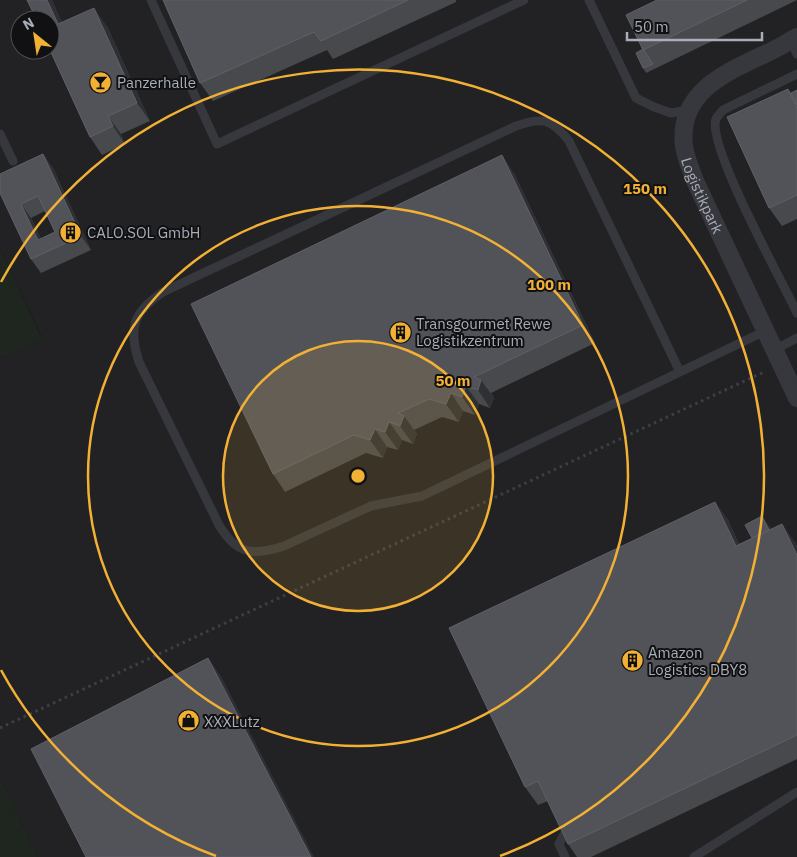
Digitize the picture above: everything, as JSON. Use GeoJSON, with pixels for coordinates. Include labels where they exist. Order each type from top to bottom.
{"type":"FeatureCollection","features":[{"type":"Feature","properties":{"kind":"street","name":"Logistikpark"},"geometry":{"type":"LineString","coordinates":[[795,44],[724,74],[706,88],[696,98],[689,110],[685,125],[684,148],[696,182],[797,398]]}},
{"type":"Feature","properties":{"kind":"lane"},"geometry":{"type":"LineString","coordinates":[[151,0],[217,144],[524,0]]}},
{"type":"Feature","properties":{"kind":"lane"},"geometry":{"type":"LineString","coordinates":[[589,0],[636,98],[671,113],[689,110]]}},
{"type":"Feature","properties":{"kind":"lane"},"geometry":{"type":"LineString","coordinates":[[797,74],[724,110],[716,120],[716,135],[724,161],[746,211],[797,313]]}},
{"type":"Feature","properties":{"kind":"lane"},"geometry":{"type":"LineString","coordinates":[[680,372],[569,141],[555,125],[544,121],[531,120],[163,292],[143,308],[136,320],[133,334],[134,347],[139,362],[219,525],[226,537],[235,545],[245,550],[258,552],[284,546],[371,506],[422,496],[680,372],[765,331]]}},
{"type":"Feature","properties":{"kind":"lane"},"geometry":{"type":"LineString","coordinates":[[0,134],[13,161]]}},
{"type":"Feature","properties":{"kind":"lane"},"geometry":{"type":"LineString","coordinates":[[777,357],[797,338]]}},
{"type":"Feature","properties":{"kind":"lane"},"geometry":{"type":"LineString","coordinates":[[694,857],[797,792]]}},
{"type":"Feature","properties":{"kind":"lane"},"geometry":{"type":"LineString","coordinates":[[565,857],[559,844],[566,831]]}},
{"type":"Feature","properties":{"kind":"path"},"geometry":{"type":"LineString","coordinates":[[0,728],[777,357]]}},
{"type":"Feature","properties":{"kind":"shaded area"},"geometry":{"type":"Polygon","coordinates":[[[0,0],[797,0],[797,857],[38,857],[0,778],[0,358],[42,338],[0,248],[0,0]]]}},
{"type":"Feature","properties":{"kind":"shaded area"},"geometry":{"type":"Polygon","coordinates":[[[0,248],[42,339],[0,358],[0,248]]]}},
{"type":"Feature","properties":{"kind":"shaded area"},"geometry":{"type":"Polygon","coordinates":[[[0,778],[38,857],[0,857],[0,778]]]}},
{"type":"Feature","properties":{"kind":"building","name":"Panzerhalle"},"geometry":{"type":"Polygon","coordinates":[[[27,0],[47,0],[52,10],[32,10],[27,0]]]}},
{"type":"Feature","properties":{"kind":"building"},"geometry":{"type":"Polygon","coordinates":[[[163,0],[408,0],[321,41],[314,32],[200,83],[163,0]]]}},
{"type":"Feature","properties":{"kind":"building"},"geometry":{"type":"Polygon","coordinates":[[[657,0],[747,0],[643,50],[626,15],[657,0]]]}},
{"type":"Feature","properties":{"kind":"building","name":"Panzerhalle"},"geometry":{"type":"Polygon","coordinates":[[[94,8],[137,103],[108,116],[113,126],[90,137],[55,60],[60,60],[60,23],[94,8]]]}},
{"type":"Feature","properties":{"kind":"building"},"geometry":{"type":"Polygon","coordinates":[[[643,49],[653,64],[643,68],[636,53],[643,49]]]}},
{"type":"Feature","properties":{"kind":"building"},"geometry":{"type":"Polygon","coordinates":[[[788,89],[797,108],[797,195],[769,208],[727,117],[788,89]]]}},
{"type":"Feature","properties":{"kind":"building"},"geometry":{"type":"Polygon","coordinates":[[[797,90],[797,105],[791,93],[797,90]]]}},
{"type":"Feature","properties":{"kind":"building","name":"CALO.SOL GmbH"},"geometry":{"type":"Polygon","coordinates":[[[43,154],[81,236],[31,259],[0,193],[0,174],[43,154]],[[38,196],[21,204],[38,240],[55,232],[38,196]]]}},
{"type":"Feature","properties":{"kind":"building","name":"Transgourmet Rewe Logistikzentrum"},"geometry":{"type":"Polygon","coordinates":[[[502,155],[583,325],[474,377],[481,380],[478,390],[466,386],[462,397],[451,393],[446,404],[429,399],[398,413],[404,416],[400,426],[389,422],[385,432],[375,429],[370,440],[354,435],[273,474],[191,304],[502,155]]]}},
{"type":"Feature","properties":{"kind":"building","name":"Amazon Logistics DBY8"},"geometry":{"type":"Polygon","coordinates":[[[715,502],[736,546],[782,524],[797,555],[797,735],[568,844],[538,781],[525,787],[449,628],[715,502]]]}},
{"type":"Feature","properties":{"kind":"building"},"geometry":{"type":"Polygon","coordinates":[[[762,516],[769,530],[752,538],[745,525],[762,516]]]}},
{"type":"Feature","properties":{"kind":"building","name":"XXXLutz"},"geometry":{"type":"Polygon","coordinates":[[[208,658],[311,857],[86,857],[31,749],[208,658]]]}},
{"type":"Feature","properties":{"kind":"place","name":"Panzerhalle"},"geometry":{"type":"Point","coordinates":[101,82]}},
{"type":"Feature","properties":{"kind":"place","name":"CALO.SOL GmbH"},"geometry":{"type":"Point","coordinates":[71,232]}},
{"type":"Feature","properties":{"kind":"place","name":"Transgourmet Rewe Logistikzentrum"},"geometry":{"type":"Point","coordinates":[400,332]}},
{"type":"Feature","properties":{"kind":"place","name":"Amazon Logistics DBY8"},"geometry":{"type":"Point","coordinates":[632,661]}},
{"type":"Feature","properties":{"kind":"place","name":"XXXLutz"},"geometry":{"type":"Point","coordinates":[188,721]}}]}
